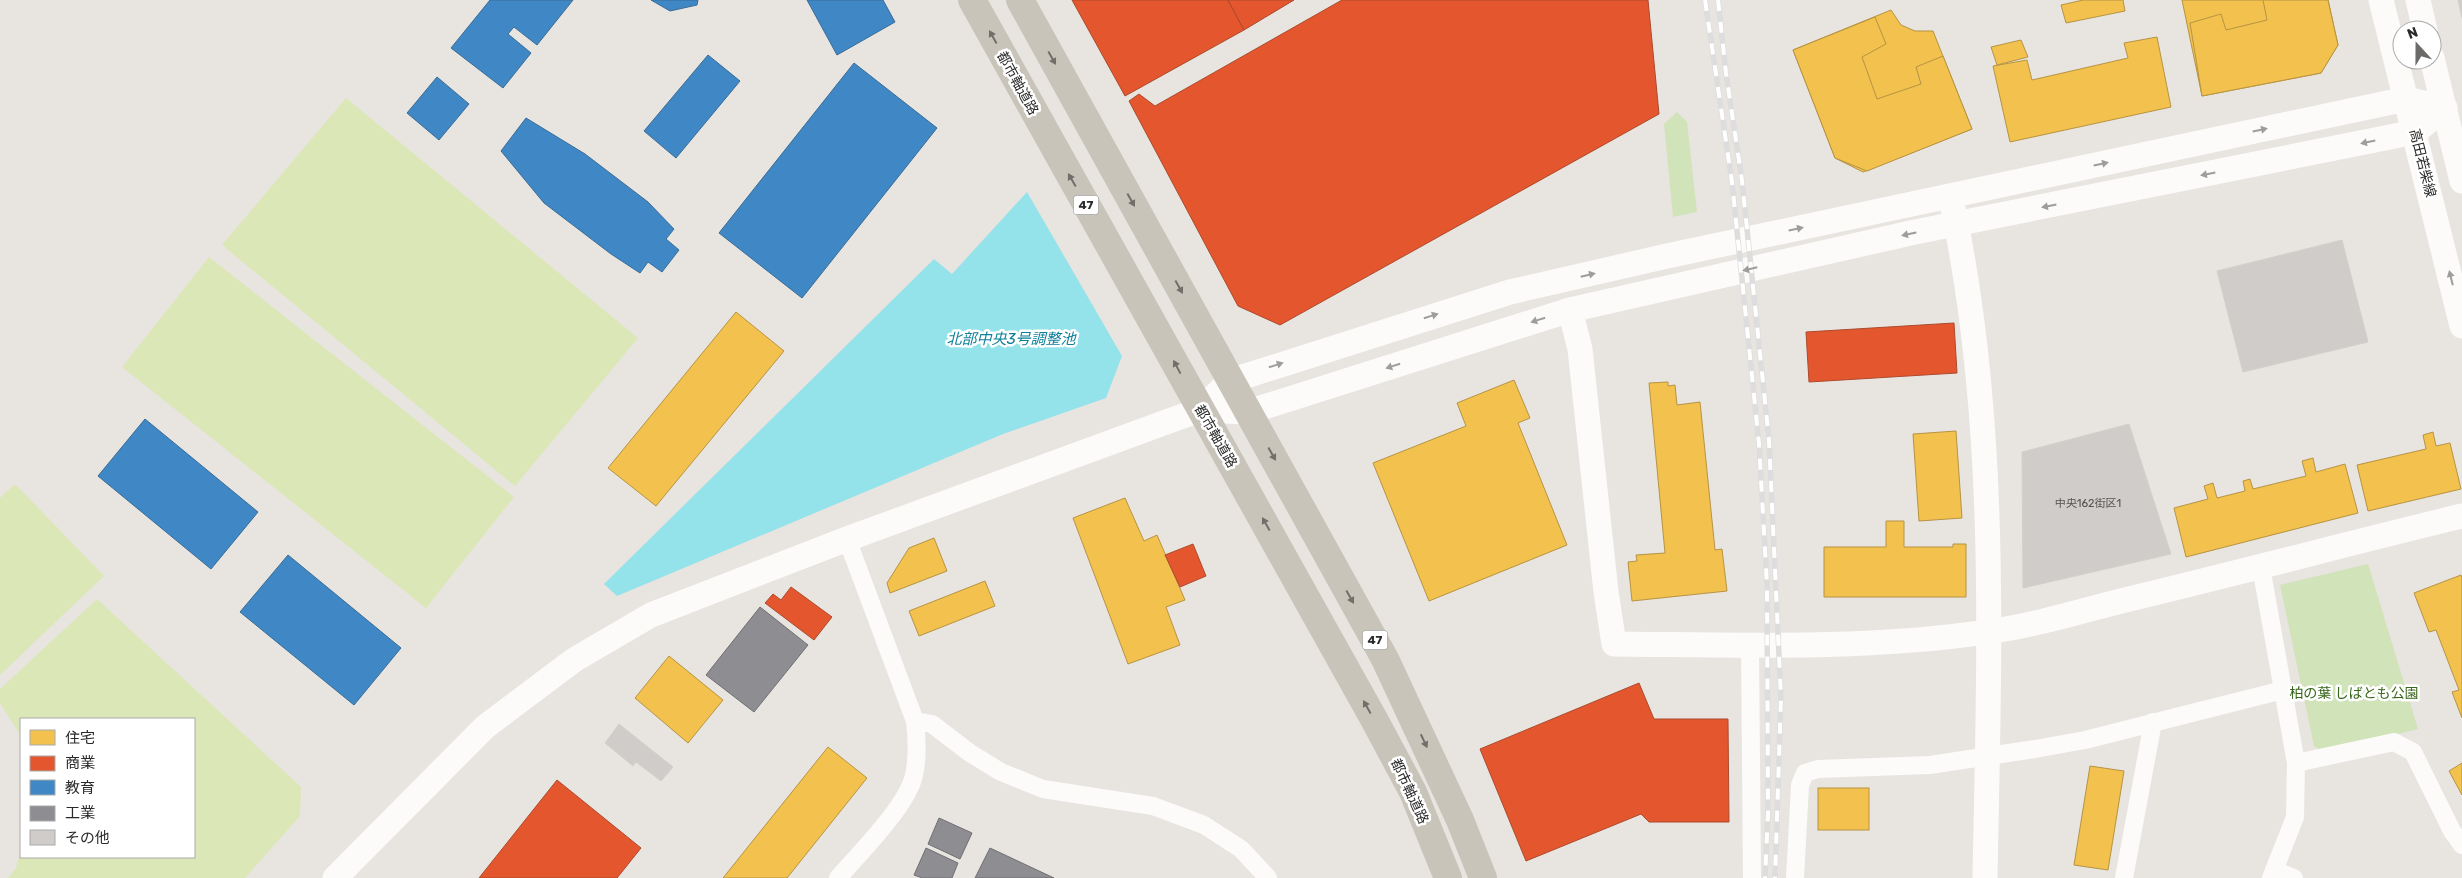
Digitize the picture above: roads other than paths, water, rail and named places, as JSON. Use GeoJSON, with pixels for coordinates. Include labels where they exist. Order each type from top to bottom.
{"type":"FeatureCollection","features":[{"type":"Feature","properties":{"kind":"main road","name":"都市軸道路"},"geometry":{"type":"LineString","coordinates":[[972,0],[1200,410],[1294,574],[1413,792],[1448,878]]}},
{"type":"Feature","properties":{"kind":"main road","name":"47"},"geometry":{"type":"LineString","coordinates":[[1020,0],[1385,659],[1460,820],[1483,878]]}},
{"type":"Feature","properties":{"kind":"street","name":"高田若柴線"},"geometry":{"type":"LineString","coordinates":[[2381,0],[2462,326]]}},
{"type":"Feature","properties":{"kind":"street"},"geometry":{"type":"LineString","coordinates":[[2418,0],[2423,20]]}},
{"type":"Feature","properties":{"kind":"street"},"geometry":{"type":"LineString","coordinates":[[2435,70],[2462,181]]}},
{"type":"Feature","properties":{"kind":"street"},"geometry":{"type":"LineString","coordinates":[[1200,410],[1230,381],[1510,292],[2406,99],[2445,108]]}},
{"type":"Feature","properties":{"kind":"street"},"geometry":{"type":"LineString","coordinates":[[336,878],[485,727],[574,660],[652,615],[848,539],[1200,410],[1248,412],[1570,310],[1828,251],[2415,132],[2445,108]]}},
{"type":"Feature","properties":{"kind":"street"},"geometry":{"type":"LineString","coordinates":[[1951,196],[1957,225],[1981,391],[1987,506],[1990,632],[1985,878]]}},
{"type":"Feature","properties":{"kind":"street"},"geometry":{"type":"LineString","coordinates":[[1570,310],[1580,349],[1606,592],[1614,644],[1750,645],[1918,640],[1990,632],[2261,567],[2462,516]]}},
{"type":"Feature","properties":{"kind":"street"},"geometry":{"type":"LineString","coordinates":[[838,878],[902,802],[914,777],[918,746],[916,721],[848,539]]}},
{"type":"Feature","properties":{"kind":"street"},"geometry":{"type":"LineString","coordinates":[[2261,567],[2296,763],[2295,816],[2273,874],[2294,878]]}},
{"type":"Feature","properties":{"kind":"street"},"geometry":{"type":"LineString","coordinates":[[1750,645],[1752,878]]}},
{"type":"Feature","properties":{"kind":"street"},"geometry":{"type":"LineString","coordinates":[[1795,878],[1800,785],[1805,773],[1818,769],[1930,765],[2085,740],[2283,690]]}},
{"type":"Feature","properties":{"kind":"street"},"geometry":{"type":"LineString","coordinates":[[916,721],[932,724],[970,753],[1001,772],[1043,789],[1153,806],[1204,825],[1241,849],[1268,878]]}},
{"type":"Feature","properties":{"kind":"street"},"geometry":{"type":"LineString","coordinates":[[2124,878],[2153,722]]}},
{"type":"Feature","properties":{"kind":"street"},"geometry":{"type":"LineString","coordinates":[[2296,763],[2394,742],[2413,752],[2452,831],[2462,845]]}},
{"type":"Feature","properties":{"kind":"water","name":"北部中央3号調整池"},"geometry":{"type":"Polygon","coordinates":[[[1027,192],[1122,356],[1106,398],[1003,434],[617,596],[604,584],[934,259],[952,274],[1027,192]]]}},
{"type":"Feature","properties":{"kind":"railway"},"geometry":{"type":"LineString","coordinates":[[1705,0],[1732,182],[1759,444],[1767,585],[1768,814],[1765,878]]}},
{"type":"Feature","properties":{"kind":"railway"},"geometry":{"type":"LineString","coordinates":[[1718,0],[1726,73],[1742,181],[1769,440],[1781,698],[1775,878]]}},
{"type":"Feature","properties":{"kind":"park label","name":"柏の葉 しばとも公園"},"geometry":{"type":"Point","coordinates":[2354,693]}}]}
